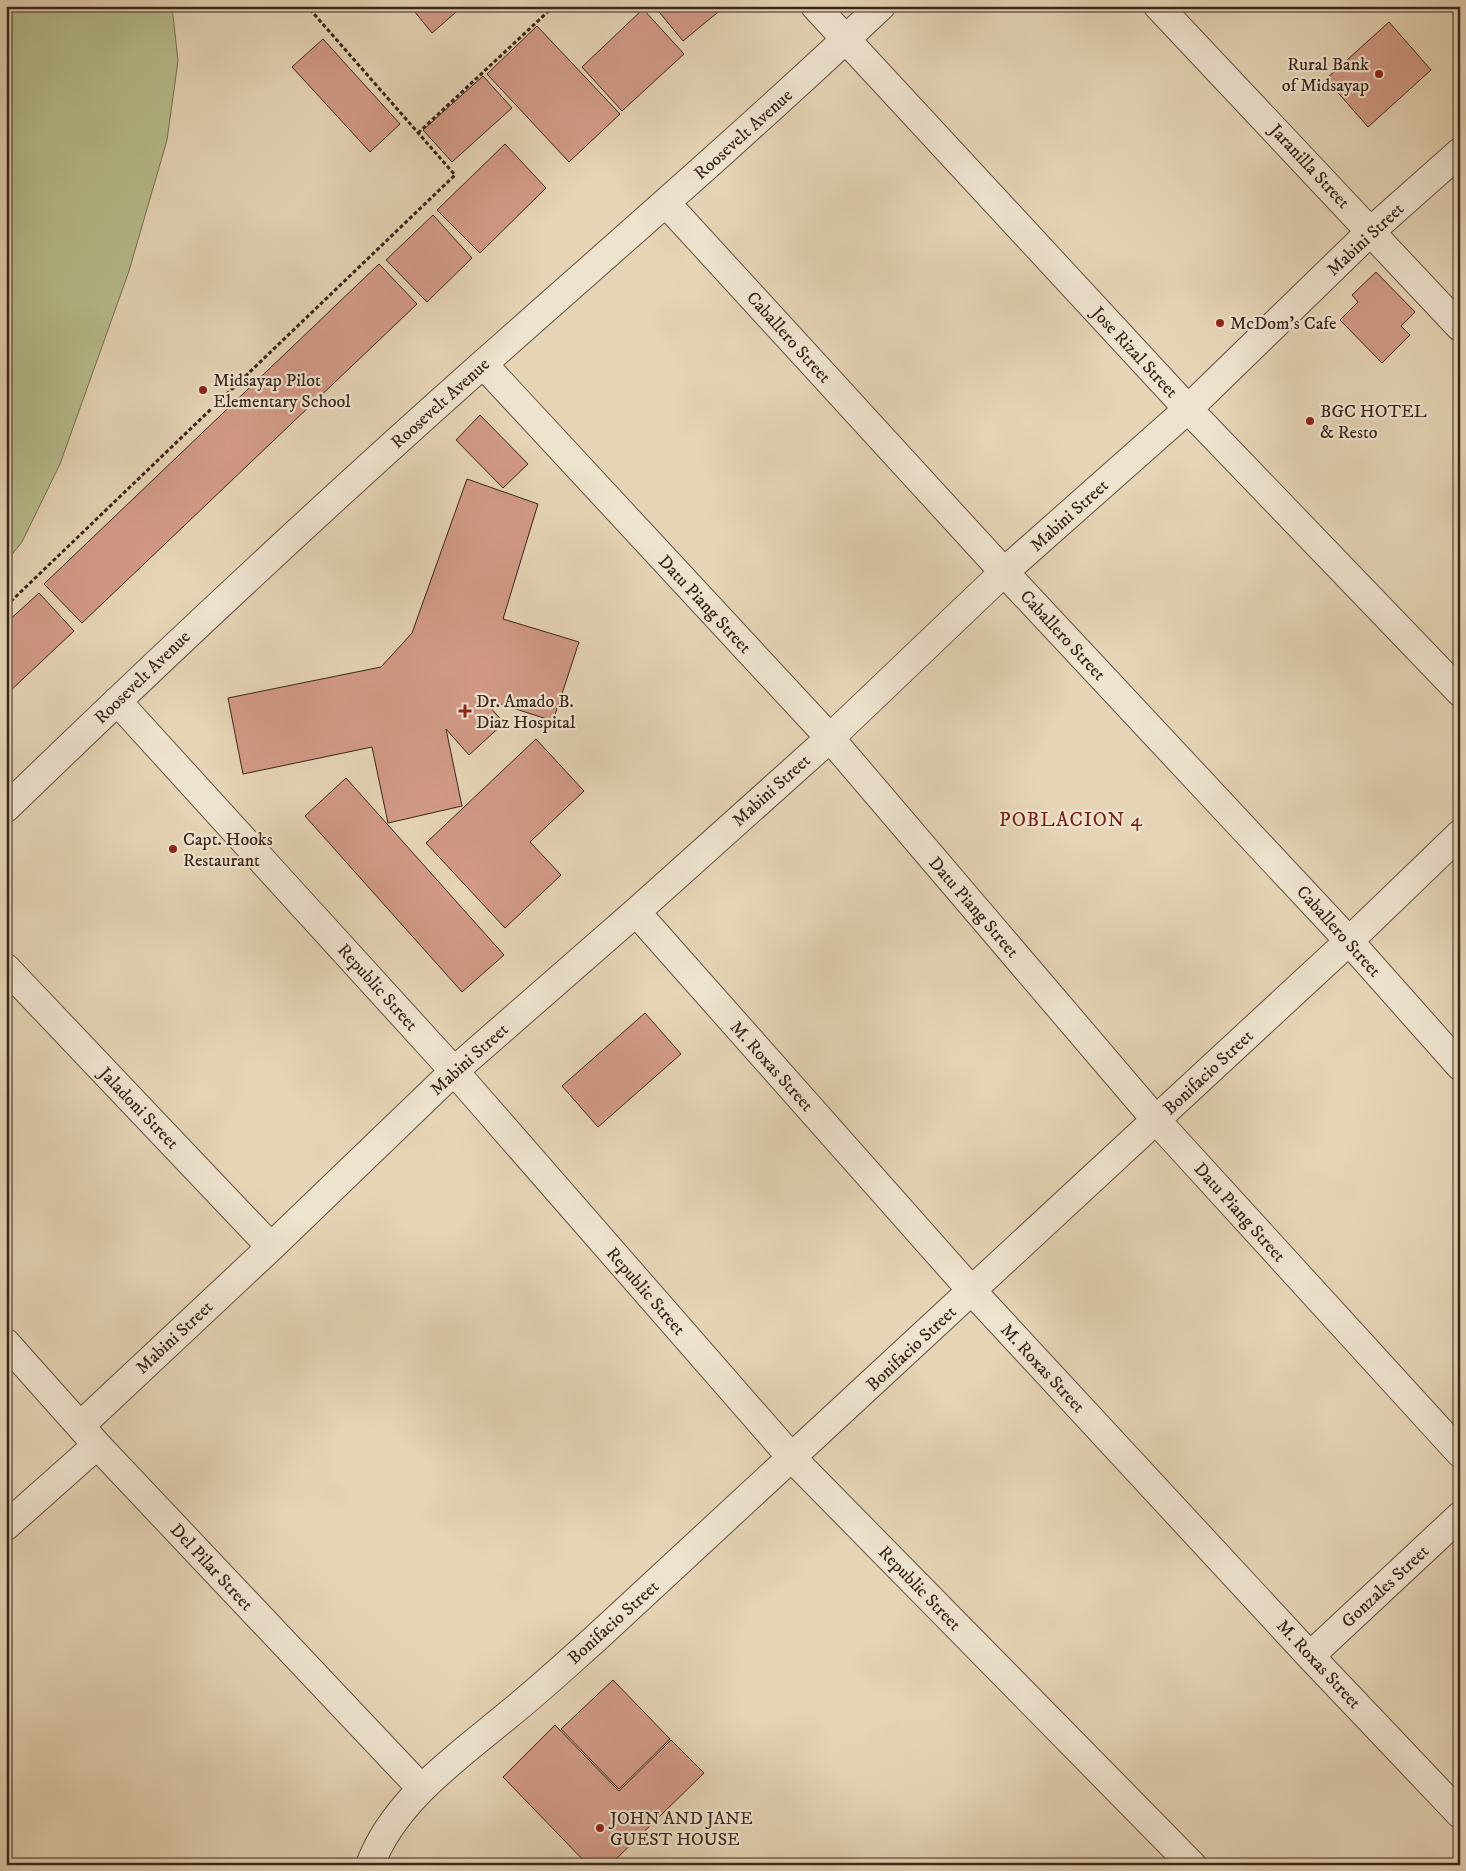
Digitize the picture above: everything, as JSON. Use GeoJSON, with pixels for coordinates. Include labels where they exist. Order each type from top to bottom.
{"type":"FeatureCollection","features":[{"type":"Feature","properties":{"kind":"street","name":"Jose Rizal Street"},"geometry":{"type":"LineString","coordinates":[[815,6],[1188,409],[1460,692]]}},
{"type":"Feature","properties":{"kind":"street","name":"Roosevelt Avenue"},"geometry":{"type":"LineString","coordinates":[[6,808],[176,645],[483,364],[666,203],[882,6]]}},
{"type":"Feature","properties":{"kind":"street","name":"Jaranilla Street"},"geometry":{"type":"LineString","coordinates":[[1158,6],[1460,327]]}},
{"type":"Feature","properties":{"kind":"street","name":"Mabini Street"},"geometry":{"type":"LineString","coordinates":[[6,1526],[88,1435],[271,1247],[454,1071],[636,912],[830,738],[1004,572],[1188,409],[1371,231],[1460,152]]}},
{"type":"Feature","properties":{"kind":"street","name":"Caballero Street"},"geometry":{"type":"LineString","coordinates":[[666,203],[1004,572],[1349,941],[1460,1066]]}},
{"type":"Feature","properties":{"kind":"street","name":"Datu Piang Street"},"geometry":{"type":"LineString","coordinates":[[483,364],[830,738],[1156,1120],[1460,1453]]}},
{"type":"Feature","properties":{"kind":"street","name":"Republic Street"},"geometry":{"type":"LineString","coordinates":[[117,702],[454,1071],[792,1458],[1192,1865]]}},
{"type":"Feature","properties":{"kind":"street","name":"Bonifacio Street"},"geometry":{"type":"LineString","coordinates":[[370,1865],[388,1830],[421,1788],[511,1713],[587,1646],[792,1458],[1349,941],[1460,834]]}},
{"type":"Feature","properties":{"kind":"street","name":"M. Roxas Street"},"geometry":{"type":"LineString","coordinates":[[636,912],[972,1291],[1310,1656],[1460,1814]]}},
{"type":"Feature","properties":{"kind":"street","name":"Jaladoni Street"},"geometry":{"type":"LineString","coordinates":[[6,968],[271,1247]]}},
{"type":"Feature","properties":{"kind":"street","name":"Del Pilar Street"},"geometry":{"type":"LineString","coordinates":[[6,1343],[88,1435],[421,1788]]}},
{"type":"Feature","properties":{"kind":"street","name":"Gonzales Street"},"geometry":{"type":"LineString","coordinates":[[1310,1656],[1460,1516]]}},
{"type":"Feature","properties":{"kind":"path"},"geometry":{"type":"LineString","coordinates":[[6,606],[454,175],[307,6]]}},
{"type":"Feature","properties":{"kind":"path"},"geometry":{"type":"LineString","coordinates":[[418,133],[554,6]]}},
{"type":"Feature","properties":{"kind":"green space"},"geometry":{"type":"Polygon","coordinates":[[[6,6],[172,6],[178,61],[167,140],[129,271],[60,464],[22,542],[6,562],[6,6]]]}},
{"type":"Feature","properties":{"kind":"building"},"geometry":{"type":"Polygon","coordinates":[[[410,6],[463,6],[432,33],[410,6]]]}},
{"type":"Feature","properties":{"kind":"building"},"geometry":{"type":"Polygon","coordinates":[[[656,6],[722,6],[723,8],[683,41],[656,6]]]}},
{"type":"Feature","properties":{"kind":"building"},"geometry":{"type":"Polygon","coordinates":[[[643,9],[684,54],[622,111],[582,67],[643,9]]]}},
{"type":"Feature","properties":{"kind":"building","name":"Rural Bank of Midsayap"},"geometry":{"type":"Polygon","coordinates":[[[1389,22],[1431,70],[1368,127],[1326,79],[1389,22]]]}},
{"type":"Feature","properties":{"kind":"building"},"geometry":{"type":"Polygon","coordinates":[[[537,26],[620,114],[569,162],[487,74],[537,26]]]}},
{"type":"Feature","properties":{"kind":"building"},"geometry":{"type":"Polygon","coordinates":[[[323,39],[400,124],[370,152],[292,67],[323,39]]]}},
{"type":"Feature","properties":{"kind":"building"},"geometry":{"type":"Polygon","coordinates":[[[483,76],[512,108],[452,162],[423,130],[483,76]]]}},
{"type":"Feature","properties":{"kind":"building"},"geometry":{"type":"Polygon","coordinates":[[[505,144],[546,188],[480,253],[437,210],[505,144]]]}},
{"type":"Feature","properties":{"kind":"building"},"geometry":{"type":"Polygon","coordinates":[[[433,215],[472,258],[427,302],[386,260],[433,215]]]}},
{"type":"Feature","properties":{"kind":"building"},"geometry":{"type":"Polygon","coordinates":[[[379,264],[417,304],[82,623],[44,584],[379,264]]]}},
{"type":"Feature","properties":{"kind":"building"},"geometry":{"type":"Polygon","coordinates":[[[1376,272],[1415,312],[1401,326],[1410,335],[1382,363],[1340,320],[1358,302],[1352,295],[1376,272]]]}},
{"type":"Feature","properties":{"kind":"building"},"geometry":{"type":"Polygon","coordinates":[[[480,415],[528,464],[503,488],[456,440],[480,415]]]}},
{"type":"Feature","properties":{"kind":"building"},"geometry":{"type":"Polygon","coordinates":[[[467,479],[538,504],[503,619],[579,642],[553,721],[482,698],[504,723],[469,755],[446,729],[462,806],[388,823],[372,747],[243,774],[228,698],[381,667],[412,633],[467,479]]]}},
{"type":"Feature","properties":{"kind":"building"},"geometry":{"type":"Polygon","coordinates":[[[39,593],[74,631],[10,691],[6,686],[6,623],[39,593]]]}},
{"type":"Feature","properties":{"kind":"building"},"geometry":{"type":"Polygon","coordinates":[[[536,739],[584,791],[530,842],[561,875],[505,928],[426,843],[536,739]]]}},
{"type":"Feature","properties":{"kind":"building"},"geometry":{"type":"Polygon","coordinates":[[[346,778],[504,955],[462,992],[305,816],[346,778]]]}},
{"type":"Feature","properties":{"kind":"building"},"geometry":{"type":"Polygon","coordinates":[[[645,1013],[681,1054],[598,1127],[562,1086],[645,1013]]]}},
{"type":"Feature","properties":{"kind":"building"},"geometry":{"type":"Polygon","coordinates":[[[613,1680],[670,1739],[619,1789],[561,1729],[613,1680]]]}},
{"type":"Feature","properties":{"kind":"building","name":"JOHN AND JANE GUEST HOUSE"},"geometry":{"type":"Polygon","coordinates":[[[555,1725],[619,1791],[671,1740],[704,1773],[610,1865],[588,1865],[503,1777],[555,1725]]]}},
{"type":"Feature","properties":{"kind":"place","name":"Rural Bank of Midsayap"},"geometry":{"type":"Point","coordinates":[1379,74]}},
{"type":"Feature","properties":{"kind":"place","name":"McDom’s Cafe"},"geometry":{"type":"Point","coordinates":[1220,323]}},
{"type":"Feature","properties":{"kind":"place","name":"Midsayap Pilot Elementary School"},"geometry":{"type":"Point","coordinates":[203,390]}},
{"type":"Feature","properties":{"kind":"place","name":"BGC HOTEL & Resto"},"geometry":{"type":"Point","coordinates":[1310,421]}},
{"type":"Feature","properties":{"kind":"place","name":"Dr. Amado B. Diaz Hospital"},"geometry":{"type":"Point","coordinates":[465,711]}},
{"type":"Feature","properties":{"kind":"place","name":"Capt. Hooks Restaurant"},"geometry":{"type":"Point","coordinates":[173,849]}},
{"type":"Feature","properties":{"kind":"place","name":"JOHN AND JANE GUEST HOUSE"},"geometry":{"type":"Point","coordinates":[600,1828]}},
{"type":"Feature","properties":{"kind":"district","name":"POBLACION 4"},"geometry":{"type":"Point","coordinates":[1071,819]}}]}
